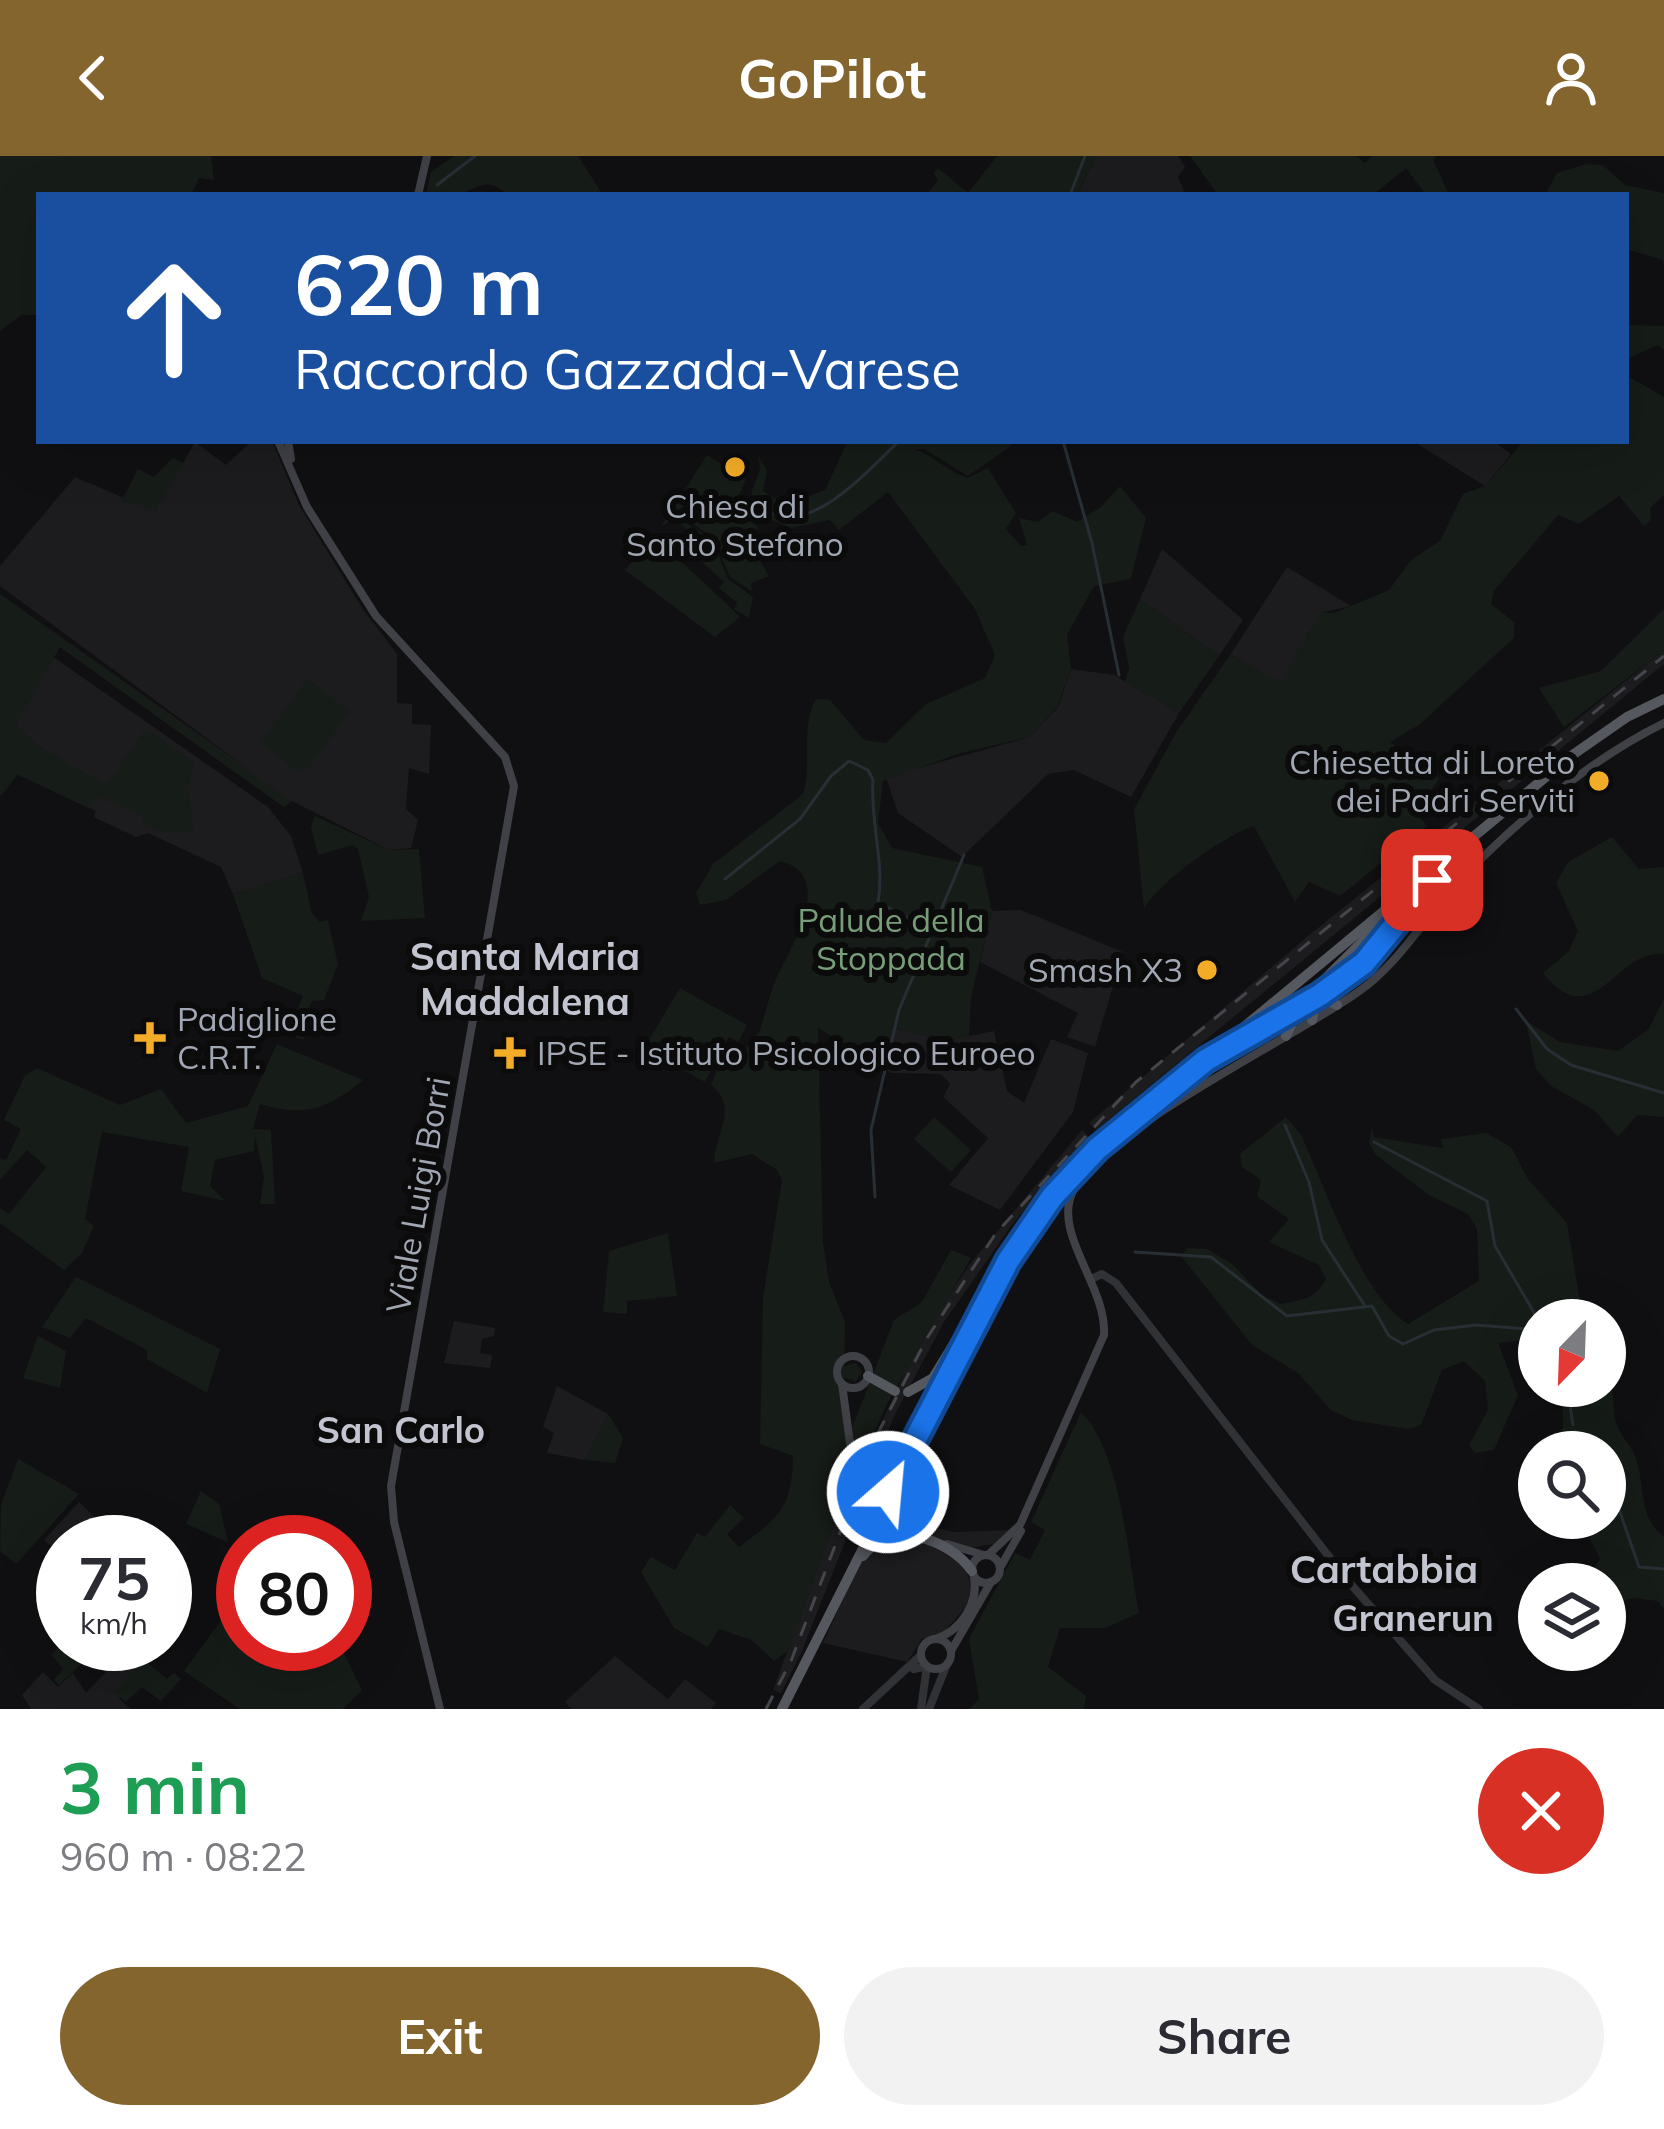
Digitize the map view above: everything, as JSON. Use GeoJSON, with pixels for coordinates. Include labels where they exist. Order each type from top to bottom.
{"type":"FeatureCollection","features":[{"type":"Feature","properties":{"kind":"highway"},"geometry":{"type":"LineString","coordinates":[[868,1376],[902,1391],[933,1378],[1052,1197],[1102,1145],[1426,882],[1594,737],[1664,699]]}},
{"type":"Feature","properties":{"kind":"highway"},"geometry":{"type":"LineString","coordinates":[[1286,1036],[1301,1003],[1363,943],[1394,924],[1426,882]]}},
{"type":"Feature","properties":{"kind":"highway"},"geometry":{"type":"LineString","coordinates":[[1206,1060],[1322,993],[1374,953],[1426,882]]}},
{"type":"Feature","properties":{"kind":"highway"},"geometry":{"type":"LineString","coordinates":[[1312,1020],[1329,977]]}},
{"type":"Feature","properties":{"kind":"highway"},"geometry":{"type":"LineString","coordinates":[[1322,993],[1337,1005]]}},
{"type":"Feature","properties":{"kind":"highway"},"geometry":{"type":"LineString","coordinates":[[1301,1003],[1312,1020]]}},
{"type":"Feature","properties":{"kind":"highway"},"geometry":{"type":"LineString","coordinates":[[785,1703],[987,1298]]}},
{"type":"Feature","properties":{"kind":"highway"},"geometry":{"type":"LineString","coordinates":[[828,1616],[868,1549],[887,1536],[906,1534],[952,1552],[973,1569]]}},
{"type":"Feature","properties":{"kind":"main road"},"geometry":{"type":"LineString","coordinates":[[419,192],[427,156]]}},
{"type":"Feature","properties":{"kind":"main road","name":"Viale Luigi Borri"},"geometry":{"type":"LineString","coordinates":[[279,444],[307,507],[376,616],[505,757],[514,786],[391,1486],[394,1522],[440,1709]]}},
{"type":"Feature","properties":{"kind":"main road","name":"Viale Luigi Borri"},"geometry":{"type":"LineString","coordinates":[[289,444],[293,472]]}},
{"type":"Feature","properties":{"kind":"main road"},"geometry":{"type":"LineString","coordinates":[[973,1569],[976,1589],[969,1609],[951,1632],[935,1639],[921,1655],[927,1666],[946,1664],[992,1582],[1045,1475],[1104,1335],[1102,1301],[1069,1226],[1068,1208],[1083,1178],[1149,1121],[1379,976],[1449,892],[1567,787],[1664,723]]}},
{"type":"Feature","properties":{"kind":"main road"},"geometry":{"type":"LineString","coordinates":[[847,1408],[838,1369],[851,1356],[865,1361],[868,1376],[847,1408],[844,1434],[853,1465]]}},
{"type":"Feature","properties":{"kind":"main road"},"geometry":{"type":"LineString","coordinates":[[841,1382],[857,1387]]}},
{"type":"Feature","properties":{"kind":"main road"},"geometry":{"type":"LineString","coordinates":[[973,1569],[1016,1531],[1045,1475]]}},
{"type":"Feature","properties":{"kind":"main road"},"geometry":{"type":"LineString","coordinates":[[882,1510],[958,1548],[986,1555],[1000,1566]]}},
{"type":"Feature","properties":{"kind":"main road"},"geometry":{"type":"LineString","coordinates":[[958,1548],[973,1569],[992,1582]]}},
{"type":"Feature","properties":{"kind":"main road"},"geometry":{"type":"LineString","coordinates":[[935,1639],[951,1652]]}},
{"type":"Feature","properties":{"kind":"street"},"geometry":{"type":"LineString","coordinates":[[1093,1278],[1102,1274],[1116,1283],[1347,1580],[1421,1666],[1480,1709]]}},
{"type":"Feature","properties":{"kind":"street"},"geometry":{"type":"LineString","coordinates":[[863,1709],[921,1655]]}},
{"type":"Feature","properties":{"kind":"street"},"geometry":{"type":"LineString","coordinates":[[925,1709],[946,1664]]}},
{"type":"Feature","properties":{"kind":"street"},"geometry":{"type":"LineString","coordinates":[[908,1671],[927,1666],[925,1709]]}},
{"type":"Feature","properties":{"kind":"shaded area"},"geometry":{"type":"Polygon","coordinates":[[[1096,156],[1178,156],[1185,167],[1178,177],[1185,192],[1078,192],[1096,156]]]}},
{"type":"Feature","properties":{"kind":"shaded area"},"geometry":{"type":"Polygon","coordinates":[[[194,444],[226,465],[249,444],[273,444],[299,505],[362,608],[397,654],[397,703],[412,704],[412,724],[431,725],[429,774],[409,768],[406,809],[418,820],[411,848],[389,850],[292,801],[284,807],[60,647],[52,656],[268,807],[291,836],[303,873],[233,894],[221,867],[148,833],[136,837],[94,817],[96,811],[16,774],[0,594],[251,771],[0,586],[0,566],[75,477],[155,511],[194,444]]]}},
{"type":"Feature","properties":{"kind":"shaded area"},"geometry":{"type":"Polygon","coordinates":[[[1418,444],[1497,444],[1511,454],[1485,486],[1418,444]]]}},
{"type":"Feature","properties":{"kind":"shaded area"},"geometry":{"type":"Polygon","coordinates":[[[1162,549],[1243,620],[1219,656],[1140,599],[1162,549]]]}},
{"type":"Feature","properties":{"kind":"shaded area"},"geometry":{"type":"Polygon","coordinates":[[[1287,567],[1351,606],[1320,613],[1281,683],[1230,655],[1287,567]]]}},
{"type":"Feature","properties":{"kind":"shaded area"},"geometry":{"type":"Polygon","coordinates":[[[1664,650],[1664,664],[1096,1130],[1089,1123],[1308,936],[1664,650]]]}},
{"type":"Feature","properties":{"kind":"shaded area"},"geometry":{"type":"Polygon","coordinates":[[[1071,669],[1114,675],[1179,713],[1131,797],[1074,770],[1048,774],[962,857],[898,813],[886,777],[1030,737],[1058,707],[1071,669]]]}},
{"type":"Feature","properties":{"kind":"shaded area"},"geometry":{"type":"Polygon","coordinates":[[[1021,910],[1123,952],[1095,1047],[1067,1037],[1078,1013],[980,962],[992,911],[1021,910]]]}},
{"type":"Feature","properties":{"kind":"shaded area"},"geometry":{"type":"Polygon","coordinates":[[[890,1028],[950,1040],[994,1031],[1007,1091],[1024,1103],[1051,1039],[1088,1053],[1073,1112],[1000,1210],[949,1185],[988,1138],[943,1097],[950,1084],[941,1074],[891,1073],[890,1028]]]}},
{"type":"Feature","properties":{"kind":"shaded area"},"geometry":{"type":"Polygon","coordinates":[[[1082,1130],[1090,1138],[1014,1222],[944,1322],[895,1414],[802,1651],[781,1693],[773,1690],[830,1534],[921,1338],[970,1264],[1082,1130]]]}},
{"type":"Feature","properties":{"kind":"shaded area"},"geometry":{"type":"Polygon","coordinates":[[[454,1321],[495,1328],[494,1336],[482,1339],[480,1353],[492,1355],[490,1368],[444,1363],[454,1321]]]}},
{"type":"Feature","properties":{"kind":"shaded area"},"geometry":{"type":"Polygon","coordinates":[[[557,1386],[608,1414],[585,1460],[547,1453],[554,1433],[543,1427],[557,1386]]]}},
{"type":"Feature","properties":{"kind":"shaded area"},"geometry":{"type":"Polygon","coordinates":[[[79,1502],[92,1515],[67,1515],[79,1502]]]}},
{"type":"Feature","properties":{"kind":"shaded area"},"geometry":{"type":"Polygon","coordinates":[[[881,1516],[955,1532],[1011,1530],[999,1543],[958,1550],[973,1589],[971,1601],[940,1636],[922,1639],[907,1662],[823,1643],[881,1516]]]}},
{"type":"Feature","properties":{"kind":"shaded area"},"geometry":{"type":"Polygon","coordinates":[[[615,1656],[668,1699],[685,1679],[716,1703],[711,1709],[571,1709],[565,1702],[615,1656]]]}},
{"type":"Feature","properties":{"kind":"shaded area"},"geometry":{"type":"Polygon","coordinates":[[[107,1671],[137,1671],[119,1698],[130,1709],[31,1709],[22,1695],[43,1672],[58,1687],[73,1673],[86,1693],[107,1671]]]}},
{"type":"Feature","properties":{"kind":"green space"},"geometry":{"type":"Polygon","coordinates":[[[0,156],[211,156],[214,180],[199,178],[192,192],[36,192],[36,315],[21,315],[0,331],[0,156]]]}},
{"type":"Feature","properties":{"kind":"green space"},"geometry":{"type":"Polygon","coordinates":[[[454,156],[578,156],[601,192],[504,192],[489,184],[463,192],[427,192],[431,172],[454,156]]]}},
{"type":"Feature","properties":{"kind":"green space"},"geometry":{"type":"Polygon","coordinates":[[[997,156],[1096,156],[1078,192],[969,192],[997,156]]]}},
{"type":"Feature","properties":{"kind":"green space"},"geometry":{"type":"Polygon","coordinates":[[[1190,156],[1357,156],[1365,163],[1372,156],[1437,156],[1433,159],[1448,192],[1424,192],[1406,168],[1377,192],[1216,192],[1190,156]]]}},
{"type":"Feature","properties":{"kind":"green space"},"geometry":{"type":"Polygon","coordinates":[[[1587,164],[1603,165],[1625,185],[1664,193],[1664,266],[1663,260],[1629,250],[1629,192],[1547,192],[1557,173],[1587,164]]]}},
{"type":"Feature","properties":{"kind":"green space"},"geometry":{"type":"Polygon","coordinates":[[[938,168],[967,192],[929,192],[938,181],[934,173],[938,168]]]}},
{"type":"Feature","properties":{"kind":"green space"},"geometry":{"type":"Polygon","coordinates":[[[1629,325],[1664,326],[1664,350],[1658,345],[1629,358],[1629,325]]]}},
{"type":"Feature","properties":{"kind":"green space"},"geometry":{"type":"Polygon","coordinates":[[[1629,377],[1664,397],[1664,495],[1650,508],[1651,520],[1644,526],[1619,496],[1579,524],[1558,515],[1494,591],[1491,604],[1514,622],[1514,638],[1419,725],[1390,742],[1439,778],[1417,814],[1427,826],[1340,896],[1309,882],[1295,902],[1254,826],[1194,861],[1144,909],[1134,809],[1177,731],[1230,655],[1281,682],[1320,612],[1334,613],[1389,590],[1411,560],[1440,541],[1463,494],[1485,486],[1521,444],[1629,444],[1629,377]]]}},
{"type":"Feature","properties":{"kind":"green space","name":"Palude della Stoppada"},"geometry":{"type":"Polygon","coordinates":[[[847,444],[1010,444],[968,476],[924,449],[914,449],[968,478],[988,468],[1016,513],[1006,529],[1021,546],[1027,545],[1019,518],[1038,522],[1053,511],[1077,522],[1101,507],[1120,486],[1146,518],[1131,579],[1094,586],[1067,635],[1071,669],[1057,707],[1030,737],[961,753],[883,781],[878,823],[892,848],[982,867],[992,911],[971,997],[969,1037],[950,1040],[890,1028],[891,1073],[818,1028],[823,1241],[829,1282],[845,1322],[844,1366],[856,1363],[862,1372],[856,1381],[844,1378],[845,1433],[852,1428],[894,1320],[922,1302],[951,1250],[971,1258],[887,1404],[830,1534],[788,1651],[774,1661],[752,1640],[719,1629],[708,1647],[674,1628],[641,1572],[651,1557],[675,1570],[697,1533],[705,1537],[730,1505],[744,1518],[727,1534],[739,1547],[781,1510],[792,1474],[793,1456],[760,1444],[763,1297],[782,1180],[777,1170],[752,1154],[714,1163],[725,1112],[711,1085],[721,1060],[749,1046],[759,1032],[805,913],[806,881],[797,869],[780,861],[726,900],[700,905],[696,893],[713,864],[803,794],[809,721],[816,699],[830,700],[864,740],[886,743],[926,704],[985,678],[995,655],[975,609],[888,492],[839,530],[830,520],[791,528],[767,518],[769,511],[751,493],[760,470],[758,455],[767,471],[763,491],[796,511],[803,498],[825,490],[847,444]]]}},
{"type":"Feature","properties":{"kind":"green space"},"geometry":{"type":"Polygon","coordinates":[[[707,455],[746,479],[738,498],[758,528],[749,542],[769,576],[751,583],[752,591],[730,577],[713,537],[672,510],[707,455]]]}},
{"type":"Feature","properties":{"kind":"green space"},"geometry":{"type":"Polygon","coordinates":[[[173,458],[183,463],[155,512],[122,500],[138,469],[154,477],[173,458]]]}},
{"type":"Feature","properties":{"kind":"green space"},"geometry":{"type":"Polygon","coordinates":[[[670,514],[711,538],[728,579],[753,597],[749,618],[734,609],[737,603],[719,588],[724,582],[695,555],[700,549],[693,534],[674,519],[661,526],[670,514]]]}},
{"type":"Feature","properties":{"kind":"green space"},"geometry":{"type":"Polygon","coordinates":[[[654,536],[740,617],[715,637],[625,570],[654,536]]]}},
{"type":"Feature","properties":{"kind":"green space"},"geometry":{"type":"Polygon","coordinates":[[[0,594],[291,801],[284,807],[60,647],[16,725],[37,745],[106,785],[146,729],[195,763],[188,785],[193,831],[159,831],[142,824],[144,817],[97,796],[90,809],[18,774],[0,797],[0,594]]]}},
{"type":"Feature","properties":{"kind":"green space"},"geometry":{"type":"Polygon","coordinates":[[[1140,599],[1219,656],[1179,713],[1125,682],[1129,668],[1123,637],[1140,599]]]}},
{"type":"Feature","properties":{"kind":"green space"},"geometry":{"type":"Polygon","coordinates":[[[1664,609],[1664,650],[1564,727],[1539,688],[1601,671],[1664,609]]]}},
{"type":"Feature","properties":{"kind":"green space"},"geometry":{"type":"Polygon","coordinates":[[[308,678],[350,712],[310,766],[298,772],[260,743],[308,678]]]}},
{"type":"Feature","properties":{"kind":"green space"},"geometry":{"type":"Polygon","coordinates":[[[315,816],[389,850],[419,849],[425,918],[361,921],[369,897],[358,849],[353,845],[318,855],[311,827],[315,816]]]}},
{"type":"Feature","properties":{"kind":"green space"},"geometry":{"type":"Polygon","coordinates":[[[1612,837],[1639,869],[1664,867],[1664,954],[1632,963],[1591,994],[1577,996],[1561,990],[1543,973],[1569,951],[1578,931],[1556,883],[1568,862],[1612,837]]]}},
{"type":"Feature","properties":{"kind":"green space"},"geometry":{"type":"Polygon","coordinates":[[[303,873],[312,914],[320,922],[328,920],[338,964],[324,1000],[312,1001],[298,1031],[305,1035],[303,1040],[287,1033],[303,996],[262,978],[233,894],[303,873]]]}},
{"type":"Feature","properties":{"kind":"green space"},"geometry":{"type":"Polygon","coordinates":[[[680,988],[747,1025],[738,1042],[729,1037],[705,1082],[644,1048],[680,988]]]}},
{"type":"Feature","properties":{"kind":"green space"},"geometry":{"type":"Polygon","coordinates":[[[1664,999],[1664,1117],[1637,1115],[1618,1137],[1594,1110],[1551,1086],[1536,1069],[1526,1021],[1560,1042],[1618,1051],[1648,1030],[1664,999]]]}},
{"type":"Feature","properties":{"kind":"green space"},"geometry":{"type":"Polygon","coordinates":[[[277,1044],[363,1080],[316,1108],[291,1110],[260,1104],[253,1129],[271,1130],[275,1204],[260,1204],[264,1177],[255,1136],[254,1151],[215,1160],[210,1186],[225,1201],[181,1191],[189,1147],[102,1132],[85,1219],[94,1226],[82,1253],[64,1270],[0,1223],[0,1208],[9,1214],[46,1167],[27,1150],[0,1180],[0,1158],[6,1160],[21,1129],[4,1120],[25,1075],[37,1068],[120,1105],[161,1089],[186,1123],[248,1106],[277,1044]]]}},
{"type":"Feature","properties":{"kind":"green space"},"geometry":{"type":"Polygon","coordinates":[[[934,1117],[971,1150],[951,1172],[914,1139],[934,1117]]]}},
{"type":"Feature","properties":{"kind":"green space"},"geometry":{"type":"Polygon","coordinates":[[[1286,1117],[1301,1135],[1360,1265],[1391,1310],[1408,1324],[1479,1281],[1477,1229],[1468,1214],[1429,1195],[1376,1155],[1369,1143],[1372,1128],[1374,1137],[1443,1148],[1441,1139],[1486,1133],[1511,1147],[1528,1179],[1567,1223],[1580,1299],[1518,1299],[1518,1341],[1498,1343],[1518,1395],[1494,1450],[1475,1453],[1469,1445],[1488,1410],[1485,1381],[1464,1361],[1442,1370],[1421,1425],[1408,1429],[1352,1420],[1331,1410],[1298,1373],[1252,1345],[1181,1256],[1188,1248],[1207,1249],[1232,1264],[1262,1295],[1281,1304],[1307,1298],[1326,1279],[1319,1265],[1269,1242],[1289,1219],[1257,1196],[1261,1180],[1242,1167],[1240,1154],[1286,1117]]]}},
{"type":"Feature","properties":{"kind":"green space"},"geometry":{"type":"Polygon","coordinates":[[[668,1233],[677,1296],[627,1301],[627,1314],[603,1312],[609,1251],[668,1233]]]}},
{"type":"Feature","properties":{"kind":"green space"},"geometry":{"type":"Polygon","coordinates":[[[76,1277],[220,1349],[207,1393],[147,1359],[147,1350],[86,1318],[70,1338],[42,1327],[76,1277]]]}},
{"type":"Feature","properties":{"kind":"green space"},"geometry":{"type":"Polygon","coordinates":[[[38,1336],[66,1351],[60,1388],[23,1378],[38,1336]]]}},
{"type":"Feature","properties":{"kind":"green space"},"geometry":{"type":"Polygon","coordinates":[[[1562,1407],[1614,1407],[1620,1431],[1560,1431],[1562,1407]]]}},
{"type":"Feature","properties":{"kind":"green space"},"geometry":{"type":"Polygon","coordinates":[[[1081,1412],[1095,1430],[1114,1478],[1139,1613],[1105,1628],[1060,1628],[1048,1667],[1086,1696],[1084,1709],[969,1709],[979,1699],[969,1639],[1015,1553],[1030,1560],[1045,1530],[1031,1522],[1081,1412]]]}},
{"type":"Feature","properties":{"kind":"green space"},"geometry":{"type":"Polygon","coordinates":[[[608,1414],[623,1438],[615,1463],[585,1460],[608,1414]]]}},
{"type":"Feature","properties":{"kind":"green space"},"geometry":{"type":"Polygon","coordinates":[[[1626,1441],[1635,1456],[1646,1510],[1664,1537],[1664,1609],[1658,1601],[1626,1600],[1626,1563],[1597,1563],[1600,1559],[1590,1539],[1626,1539],[1626,1441]]]}},
{"type":"Feature","properties":{"kind":"green space"},"geometry":{"type":"Polygon","coordinates":[[[18,1459],[79,1494],[60,1515],[36,1515],[36,1542],[16,1564],[0,1551],[1,1505],[18,1459]]]}},
{"type":"Feature","properties":{"kind":"green space"},"geometry":{"type":"Polygon","coordinates":[[[201,1491],[219,1504],[216,1537],[192,1527],[190,1515],[201,1491]]]}},
{"type":"Feature","properties":{"kind":"green space"},"geometry":{"type":"Polygon","coordinates":[[[216,1627],[216,1671],[353,1671],[362,1690],[343,1709],[240,1709],[184,1671],[192,1671],[192,1660],[216,1627]]]}},
{"type":"Feature","properties":{"kind":"green space"},"geometry":{"type":"Polygon","coordinates":[[[61,1671],[74,1671],[59,1685],[54,1680],[61,1671]]]}},
{"type":"Feature","properties":{"kind":"green space"},"geometry":{"type":"Polygon","coordinates":[[[133,1671],[157,1671],[167,1679],[174,1673],[181,1679],[161,1701],[142,1687],[126,1702],[114,1692],[133,1671]]]}},
{"type":"Feature","properties":{"kind":"waterway"},"geometry":{"type":"LineString","coordinates":[[437,185],[475,156]]}},
{"type":"Feature","properties":{"kind":"waterway"},"geometry":{"type":"LineString","coordinates":[[1071,192],[1085,156]]}},
{"type":"Feature","properties":{"kind":"waterway"},"geometry":{"type":"LineString","coordinates":[[771,513],[788,517],[822,507],[857,482],[896,444]]}},
{"type":"Feature","properties":{"kind":"waterway"},"geometry":{"type":"LineString","coordinates":[[1064,444],[1092,543],[1119,675]]}},
{"type":"Feature","properties":{"kind":"waterway"},"geometry":{"type":"LineString","coordinates":[[725,879],[800,819],[831,776],[849,761],[868,770],[873,780],[878,902],[930,930]]}},
{"type":"Feature","properties":{"kind":"waterway"},"geometry":{"type":"LineString","coordinates":[[875,1197],[871,1130],[899,1010],[964,855]]}},
{"type":"Feature","properties":{"kind":"waterway"},"geometry":{"type":"LineString","coordinates":[[1516,1009],[1547,1049],[1571,1065],[1664,1093]]}},
{"type":"Feature","properties":{"kind":"waterway"},"geometry":{"type":"LineString","coordinates":[[1285,1125],[1309,1182],[1322,1240],[1365,1306]]}},
{"type":"Feature","properties":{"kind":"waterway"},"geometry":{"type":"LineString","coordinates":[[1374,1142],[1487,1201],[1495,1246],[1526,1299]]}},
{"type":"Feature","properties":{"kind":"waterway"},"geometry":{"type":"LineString","coordinates":[[1135,1252],[1211,1257],[1287,1316],[1372,1306],[1389,1336],[1403,1344],[1434,1330],[1476,1325],[1518,1328]]}},
{"type":"Feature","properties":{"kind":"waterway"},"geometry":{"type":"LineString","coordinates":[[1570,1407],[1573,1425]]}},
{"type":"Feature","properties":{"kind":"waterway"},"geometry":{"type":"LineString","coordinates":[[1626,1528],[1639,1567],[1664,1569]]}},
{"type":"Feature","properties":{"kind":"tunnel"},"geometry":{"type":"LineString","coordinates":[[853,1465],[882,1510]]}},
{"type":"Feature","properties":{"kind":"railway"},"geometry":{"type":"LineString","coordinates":[[766,1709],[791,1661],[878,1433],[927,1338],[996,1233],[1136,1082],[1664,656]]}},
{"type":"Feature","properties":{"kind":"place","name":"Chiesa di Santo Stefano"},"geometry":{"type":"Point","coordinates":[735,467]}},
{"type":"Feature","properties":{"kind":"place","name":"Chiesetta di Loreto dei Padri Serviti"},"geometry":{"type":"Point","coordinates":[1599,781]}},
{"type":"Feature","properties":{"kind":"place","name":"Smash X3"},"geometry":{"type":"Point","coordinates":[1207,970]}},
{"type":"Feature","properties":{"kind":"place","name":"Padiglione C.R.T."},"geometry":{"type":"Point","coordinates":[150,1038]}},
{"type":"Feature","properties":{"kind":"place","name":"IPSE - Istituto Psicologico Euroeo"},"geometry":{"type":"Point","coordinates":[510,1053]}},
{"type":"Feature","properties":{"kind":"district","name":"Santa Maria Maddalena"},"geometry":{"type":"Point","coordinates":[525,978]}},
{"type":"Feature","properties":{"kind":"district","name":"San Carlo"},"geometry":{"type":"Point","coordinates":[401,1430]}},
{"type":"Feature","properties":{"kind":"district","name":"Cartabbia"},"geometry":{"type":"Point","coordinates":[1384,1569]}},
{"type":"Feature","properties":{"kind":"district","name":"Granerun"},"geometry":{"type":"Point","coordinates":[1413,1618]}},
{"type":"Feature","properties":{"kind":"route"},"geometry":{"type":"LineString","coordinates":[[888,1492],[1008,1261],[1082,1163],[1206,1060],[1320,995],[1364,963],[1432,880]]}}]}
